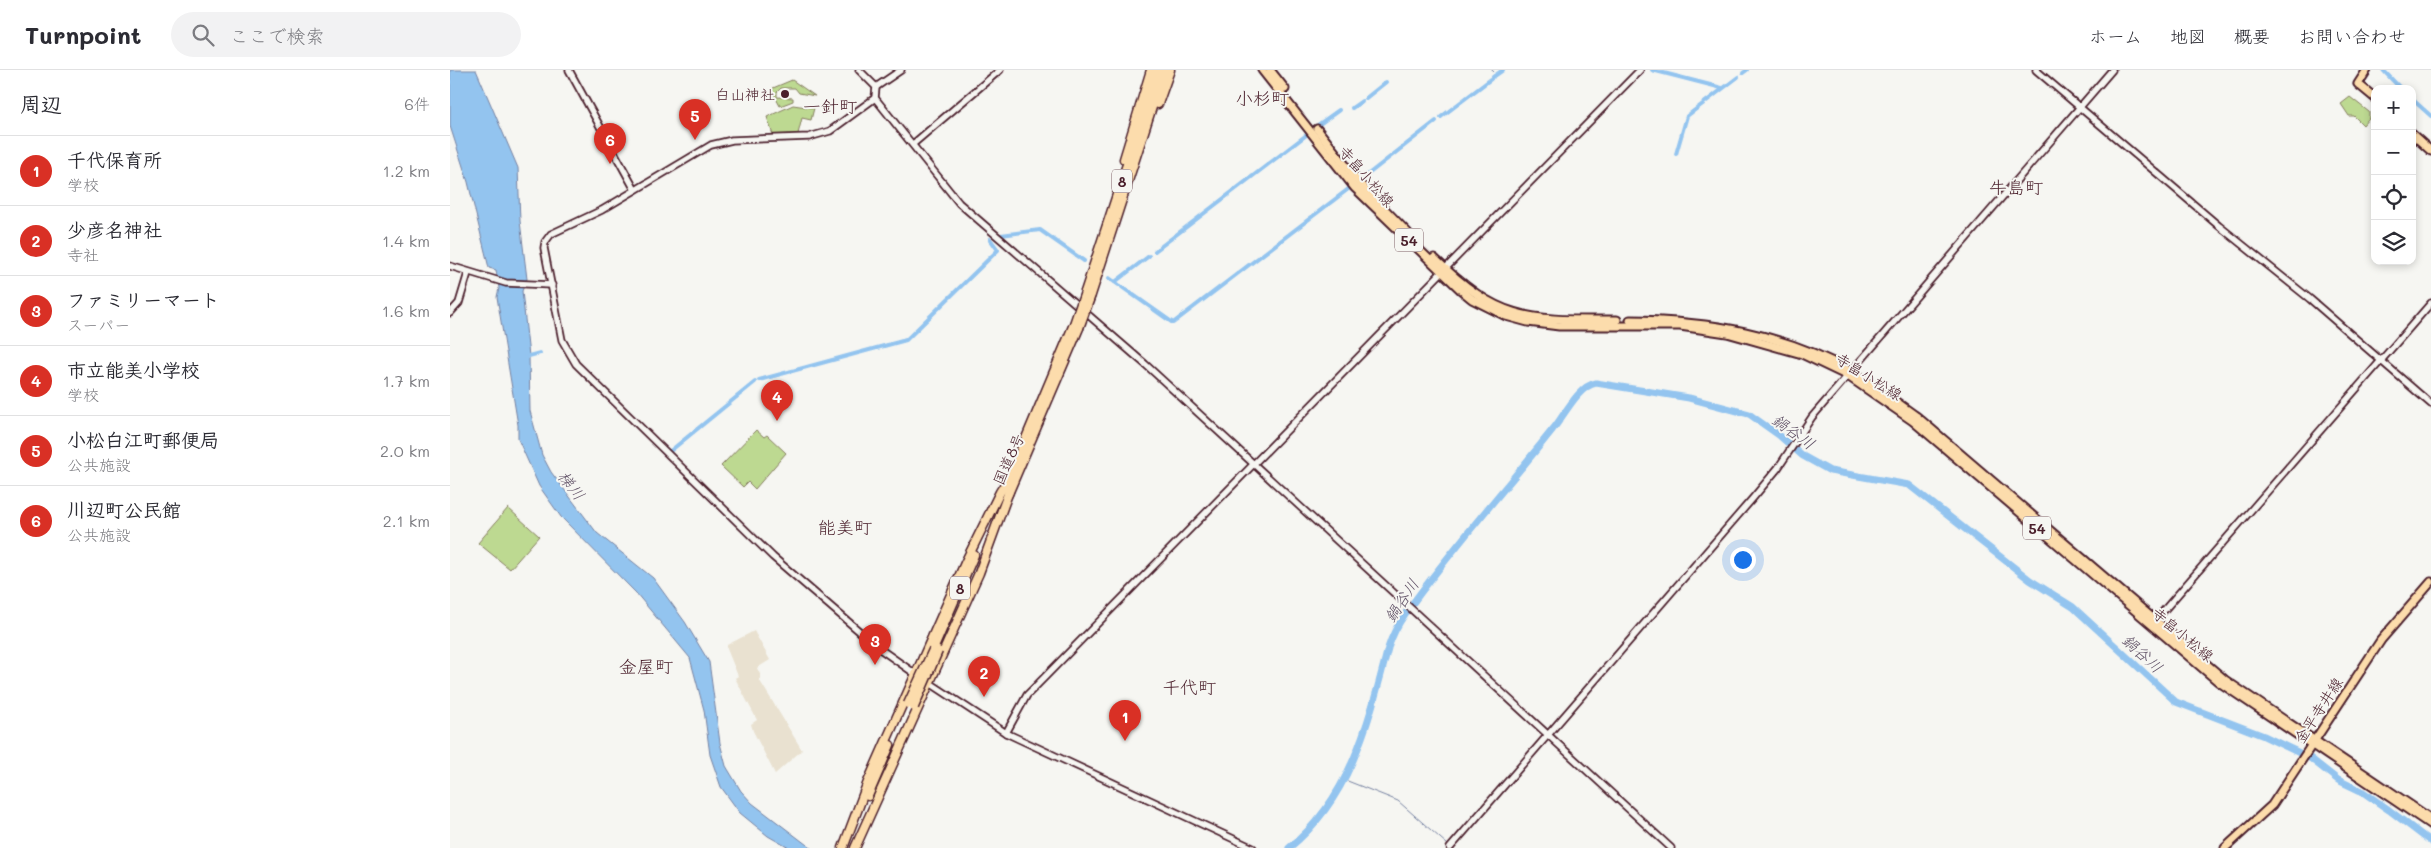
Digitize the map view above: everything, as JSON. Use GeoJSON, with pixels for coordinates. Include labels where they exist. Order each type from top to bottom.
{"type":"FeatureCollection","features":[{"type":"Feature","properties":{"kind":"highway","name":"8"},"geometry":{"type":"LineString","coordinates":[[1109,224],[1125,155],[1151,70]]}},
{"type":"Feature","properties":{"kind":"highway","name":"国道8号"},"geometry":{"type":"LineString","coordinates":[[1088,294],[1109,224],[1164,70]]}},
{"type":"Feature","properties":{"kind":"highway","name":"国道8号"},"geometry":{"type":"LineString","coordinates":[[995,515],[1009,490],[1108,242],[1164,70]]}},
{"type":"Feature","properties":{"kind":"highway","name":"国道8号"},"geometry":{"type":"LineString","coordinates":[[850,848],[875,786],[990,528],[1009,478],[1076,326]]}},
{"type":"Feature","properties":{"kind":"highway"},"geometry":{"type":"LineString","coordinates":[[855,848],[875,786],[916,674],[965,563],[990,528]]}},
{"type":"Feature","properties":{"kind":"highway"},"geometry":{"type":"LineString","coordinates":[[843,848],[930,683],[990,528]]}},
{"type":"Feature","properties":{"kind":"main road","name":"寺畠小松線"},"geometry":{"type":"LineString","coordinates":[[1262,70],[1355,188],[1472,299],[1516,319],[1559,326],[1680,326],[1728,333],[1802,354],[1850,374],[1916,416],[2225,686],[2314,741],[2431,818]]}},
{"type":"Feature","properties":{"kind":"main road","name":"寺畠小松線"},"geometry":{"type":"LineString","coordinates":[[1270,70],[1365,190],[1442,270]]}},
{"type":"Feature","properties":{"kind":"main road"},"geometry":{"type":"LineString","coordinates":[[2367,70],[2358,84],[2371,95]]}},
{"type":"Feature","properties":{"kind":"main road"},"geometry":{"type":"LineString","coordinates":[[2416,138],[2431,151]]}},
{"type":"Feature","properties":{"kind":"main road","name":"金平寺井線"},"geometry":{"type":"LineString","coordinates":[[2225,848],[2272,805],[2381,640],[2431,582]]}},
{"type":"Feature","properties":{"kind":"main road","name":"寺畠小松線"},"geometry":{"type":"LineString","coordinates":[[2314,741],[2431,825]]}},
{"type":"Feature","properties":{"kind":"street"},"geometry":{"type":"LineString","coordinates":[[569,70],[634,190]]}},
{"type":"Feature","properties":{"kind":"street"},"geometry":{"type":"LineString","coordinates":[[859,70],[876,87]]}},
{"type":"Feature","properties":{"kind":"street"},"geometry":{"type":"LineString","coordinates":[[876,87],[901,70]]}},
{"type":"Feature","properties":{"kind":"street"},"geometry":{"type":"LineString","coordinates":[[913,144],[1000,70]]}},
{"type":"Feature","properties":{"kind":"street"},"geometry":{"type":"LineString","coordinates":[[1006,732],[1027,695],[1640,70]]}},
{"type":"Feature","properties":{"kind":"street"},"geometry":{"type":"LineString","coordinates":[[2036,70],[2431,404]]}},
{"type":"Feature","properties":{"kind":"street"},"geometry":{"type":"LineString","coordinates":[[1450,848],[1741,512],[1783,459],[1799,435],[1897,318],[2112,70]]}},
{"type":"Feature","properties":{"kind":"street"},"geometry":{"type":"LineString","coordinates":[[876,87],[875,98],[959,203],[1145,364],[1671,848]]}},
{"type":"Feature","properties":{"kind":"street"},"geometry":{"type":"LineString","coordinates":[[875,98],[830,131],[809,136],[732,140],[711,145],[585,219],[551,234],[544,248],[549,285],[562,340],[576,364],[767,551],[880,648],[916,674],[1006,732],[1253,848]]}},
{"type":"Feature","properties":{"kind":"street"},"geometry":{"type":"LineString","coordinates":[[450,266],[480,277],[506,283],[549,285]]}},
{"type":"Feature","properties":{"kind":"street"},"geometry":{"type":"LineString","coordinates":[[450,314],[459,304],[468,273]]}},
{"type":"Feature","properties":{"kind":"street"},"geometry":{"type":"LineString","coordinates":[[2153,623],[2431,303]]}},
{"type":"Feature","properties":{"kind":"shaded area"},"geometry":{"type":"Polygon","coordinates":[[[754,631],[770,660],[757,668],[760,674],[760,681],[802,750],[775,774],[753,731],[751,724],[757,720],[735,678],[738,676],[727,649],[727,645],[754,631]]]}},
{"type":"Feature","properties":{"kind":"green space"},"geometry":{"type":"Polygon","coordinates":[[[792,80],[815,96],[799,93],[795,88],[781,88],[777,92],[777,97],[793,98],[793,101],[780,106],[772,91],[773,88],[792,80]]]}},
{"type":"Feature","properties":{"kind":"green space"},"geometry":{"type":"Polygon","coordinates":[[[2350,97],[2369,112],[2369,118],[2363,125],[2354,116],[2349,116],[2341,104],[2350,97]]]}},
{"type":"Feature","properties":{"kind":"green space"},"geometry":{"type":"Polygon","coordinates":[[[793,105],[814,108],[811,120],[802,118],[798,134],[773,135],[767,117],[793,105]]]}},
{"type":"Feature","properties":{"kind":"green space"},"geometry":{"type":"Polygon","coordinates":[[[756,430],[764,437],[767,435],[786,453],[755,489],[748,482],[743,487],[721,466],[756,430]]]}},
{"type":"Feature","properties":{"kind":"green space"},"geometry":{"type":"Polygon","coordinates":[[[508,508],[539,536],[510,569],[478,543],[508,508]]]}},
{"type":"Feature","properties":{"kind":"water"},"geometry":{"type":"Polygon","coordinates":[[[450,70],[476,70],[518,168],[520,221],[527,279],[522,291],[529,356],[530,411],[542,455],[551,472],[597,533],[653,578],[685,622],[709,662],[720,743],[726,766],[741,791],[752,803],[811,848],[789,848],[768,836],[740,813],[721,787],[710,755],[704,710],[690,658],[636,593],[561,517],[539,486],[518,439],[518,425],[497,297],[499,288],[496,270],[489,268],[468,182],[450,126],[450,70]]]}},
{"type":"Feature","properties":{"kind":"waterway"},"geometry":{"type":"LineString","coordinates":[[1492,70],[1497,75]]}},
{"type":"Feature","properties":{"kind":"waterway"},"geometry":{"type":"LineString","coordinates":[[1493,77],[1503,70]]}},
{"type":"Feature","properties":{"kind":"waterway"},"geometry":{"type":"LineString","coordinates":[[1652,70],[1722,88]]}},
{"type":"Feature","properties":{"kind":"waterway"},"geometry":{"type":"LineString","coordinates":[[1743,73],[1747,70]]}},
{"type":"Feature","properties":{"kind":"waterway"},"geometry":{"type":"LineString","coordinates":[[2383,70],[2397,85]]}},
{"type":"Feature","properties":{"kind":"waterway"},"geometry":{"type":"LineString","coordinates":[[1676,154],[1687,116],[1738,77]]}},
{"type":"Feature","properties":{"kind":"waterway"},"geometry":{"type":"LineString","coordinates":[[1441,117],[1491,79]]}},
{"type":"Feature","properties":{"kind":"waterway"},"geometry":{"type":"LineString","coordinates":[[1366,98],[1386,82]]}},
{"type":"Feature","properties":{"kind":"waterway"},"geometry":{"type":"LineString","coordinates":[[1352,108],[1362,101]]}},
{"type":"Feature","properties":{"kind":"waterway"},"geometry":{"type":"LineString","coordinates":[[2416,103],[2431,116]]}},
{"type":"Feature","properties":{"kind":"waterway"},"geometry":{"type":"LineString","coordinates":[[1318,125],[1339,110]]}},
{"type":"Feature","properties":{"kind":"waterway"},"geometry":{"type":"LineString","coordinates":[[1362,179],[1436,121]]}},
{"type":"Feature","properties":{"kind":"waterway"},"geometry":{"type":"LineString","coordinates":[[1155,251],[1309,133]]}},
{"type":"Feature","properties":{"kind":"waterway"},"geometry":{"type":"LineString","coordinates":[[1122,287],[1173,323],[1351,187]]}},
{"type":"Feature","properties":{"kind":"waterway"},"geometry":{"type":"LineString","coordinates":[[1001,235],[1040,230],[1084,261]]}},
{"type":"Feature","properties":{"kind":"waterway"},"geometry":{"type":"LineString","coordinates":[[759,380],[906,340],[998,250],[990,239]]}},
{"type":"Feature","properties":{"kind":"waterway"},"geometry":{"type":"LineString","coordinates":[[1115,282],[1149,256]]}},
{"type":"Feature","properties":{"kind":"waterway"},"geometry":{"type":"LineString","coordinates":[[1109,278],[1119,285]]}},
{"type":"Feature","properties":{"kind":"waterway"},"geometry":{"type":"LineString","coordinates":[[525,357],[540,353]]}},
{"type":"Feature","properties":{"kind":"waterway"},"geometry":{"type":"LineString","coordinates":[[666,449],[669,452],[755,382]]}},
{"type":"Feature","properties":{"kind":"waterway","name":"鍋谷川"},"geometry":{"type":"LineString","coordinates":[[1289,848],[1310,828],[1328,806],[1343,782],[1365,730],[1390,644],[1402,618],[1441,566],[1553,429],[1577,395],[1589,385],[1596,383],[1689,398],[1749,414],[1780,436],[1803,456],[1830,471],[1909,485],[2030,580],[2073,607],[2176,702],[2264,736],[2310,758],[2338,780],[2363,792],[2389,810],[2431,842]]}},
{"type":"Feature","properties":{"kind":"waterway"},"geometry":{"type":"LineString","coordinates":[[1345,780],[1398,801],[1448,845]]}},
{"type":"Feature","properties":{"kind":"place","name":"白山神社"},"geometry":{"type":"Point","coordinates":[785,94]}},
{"type":"Feature","properties":{"kind":"place","name":"小松白江町郵便局"},"geometry":{"type":"Point","coordinates":[695,140]}},
{"type":"Feature","properties":{"kind":"place","name":"川辺町公民館"},"geometry":{"type":"Point","coordinates":[610,164]}},
{"type":"Feature","properties":{"kind":"place","name":"市立能美小学校"},"geometry":{"type":"Point","coordinates":[777,421]}},
{"type":"Feature","properties":{"kind":"place","name":"ファミリーマート"},"geometry":{"type":"Point","coordinates":[875,665]}},
{"type":"Feature","properties":{"kind":"place","name":"少彦名神社"},"geometry":{"type":"Point","coordinates":[984,697]}},
{"type":"Feature","properties":{"kind":"place","name":"千代保育所"},"geometry":{"type":"Point","coordinates":[1125,741]}},
{"type":"Feature","properties":{"kind":"district","name":"小杉町"},"geometry":{"type":"Point","coordinates":[1262,98]}},
{"type":"Feature","properties":{"kind":"district","name":"一針町"},"geometry":{"type":"Point","coordinates":[830,106]}},
{"type":"Feature","properties":{"kind":"district","name":"牛島町"},"geometry":{"type":"Point","coordinates":[2016,187]}},
{"type":"Feature","properties":{"kind":"district","name":"能美町"},"geometry":{"type":"Point","coordinates":[845,527]}},
{"type":"Feature","properties":{"kind":"district","name":"金屋町"},"geometry":{"type":"Point","coordinates":[646,666]}},
{"type":"Feature","properties":{"kind":"district","name":"千代町"},"geometry":{"type":"Point","coordinates":[1189,687]}},
{"type":"Feature","properties":{"kind":"water label","name":"梯川"},"geometry":{"type":"Point","coordinates":[572,485]}}]}
